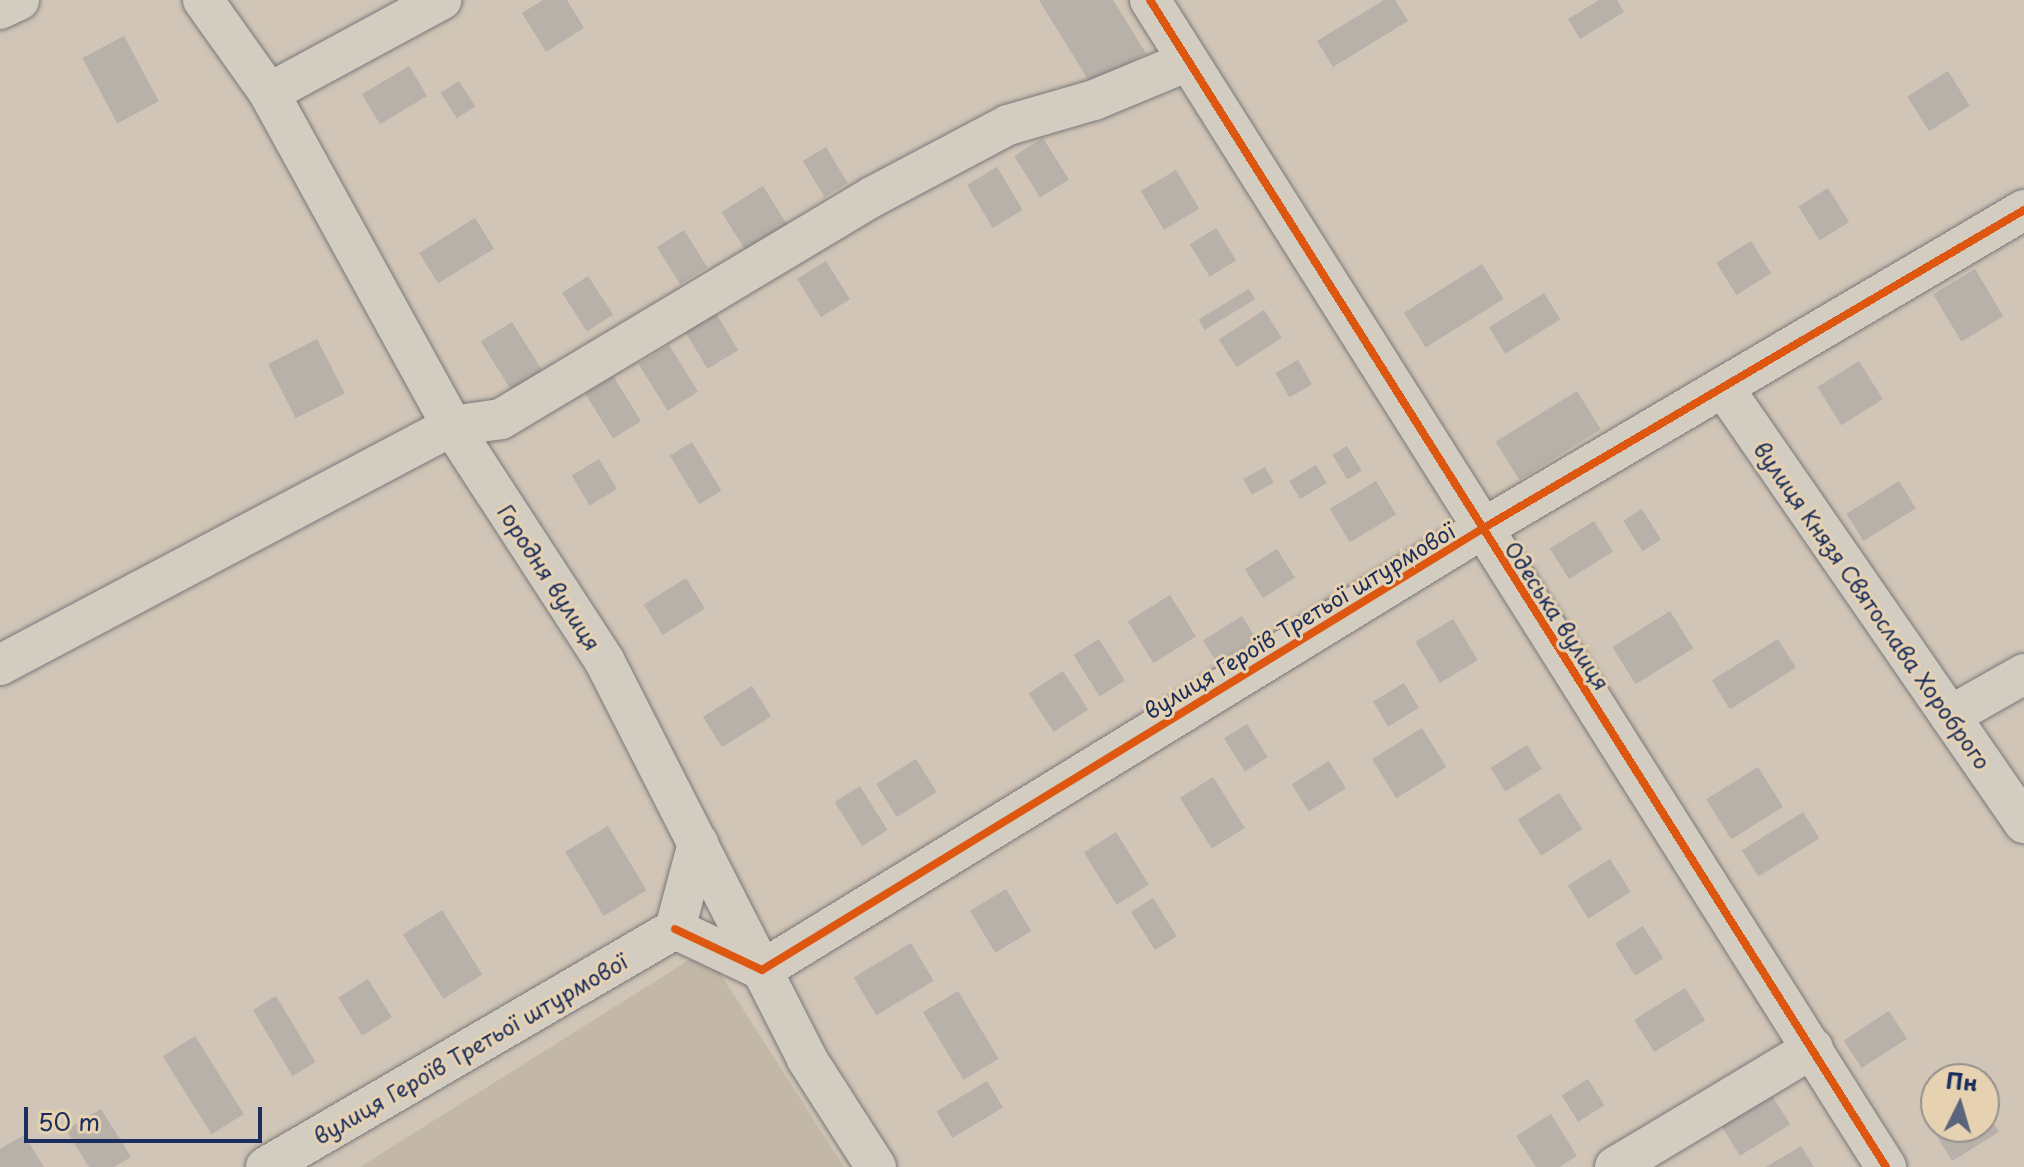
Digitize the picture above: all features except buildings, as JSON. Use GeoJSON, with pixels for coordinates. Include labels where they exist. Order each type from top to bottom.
{"type":"FeatureCollection","features":[{"type":"Feature","properties":{"kind":"street"},"geometry":{"type":"LineString","coordinates":[[0,9],[19,0]]}},
{"type":"Feature","properties":{"kind":"street","name":"Городня вулиця"},"geometry":{"type":"LineString","coordinates":[[203,0],[269,93],[452,426],[605,662],[807,1059],[876,1167]]}},
{"type":"Feature","properties":{"kind":"street"},"geometry":{"type":"LineString","coordinates":[[269,93],[441,0]]}},
{"type":"Feature","properties":{"kind":"street","name":"Одеська вулиця"},"geometry":{"type":"LineString","coordinates":[[1150,0],[1886,1167]]}},
{"type":"Feature","properties":{"kind":"street"},"geometry":{"type":"LineString","coordinates":[[0,665],[452,426],[501,419],[872,197],[1008,125],[1094,100],[1188,61]]}},
{"type":"Feature","properties":{"kind":"street","name":"вулиця Героїв Третьої штурмової"},"geometry":{"type":"LineString","coordinates":[[762,970],[1482,529],[2024,210]]}},
{"type":"Feature","properties":{"kind":"street","name":"вулиця Князя Святослава Хороброго"},"geometry":{"type":"LineString","coordinates":[[1723,387],[2024,823]]}},
{"type":"Feature","properties":{"kind":"street"},"geometry":{"type":"LineString","coordinates":[[1950,716],[2024,674]]}},
{"type":"Feature","properties":{"kind":"street"},"geometry":{"type":"LineString","coordinates":[[698,843],[675,929],[762,970]]}},
{"type":"Feature","properties":{"kind":"street","name":"вулиця Героїв Третьої штурмової"},"geometry":{"type":"LineString","coordinates":[[266,1167],[675,929]]}},
{"type":"Feature","properties":{"kind":"street"},"geometry":{"type":"LineString","coordinates":[[1615,1167],[1813,1048]]}},
{"type":"Feature","properties":{"kind":"shaded area"},"geometry":{"type":"Polygon","coordinates":[[[705,950],[844,1167],[360,1167],[705,950]]]}},
{"type":"Feature","properties":{"kind":"cycle path"},"geometry":{"type":"LineString","coordinates":[[1150,0],[1886,1167]]}},
{"type":"Feature","properties":{"kind":"cycle path"},"geometry":{"type":"LineString","coordinates":[[675,929],[762,970],[1482,529],[2024,210]]}}]}
